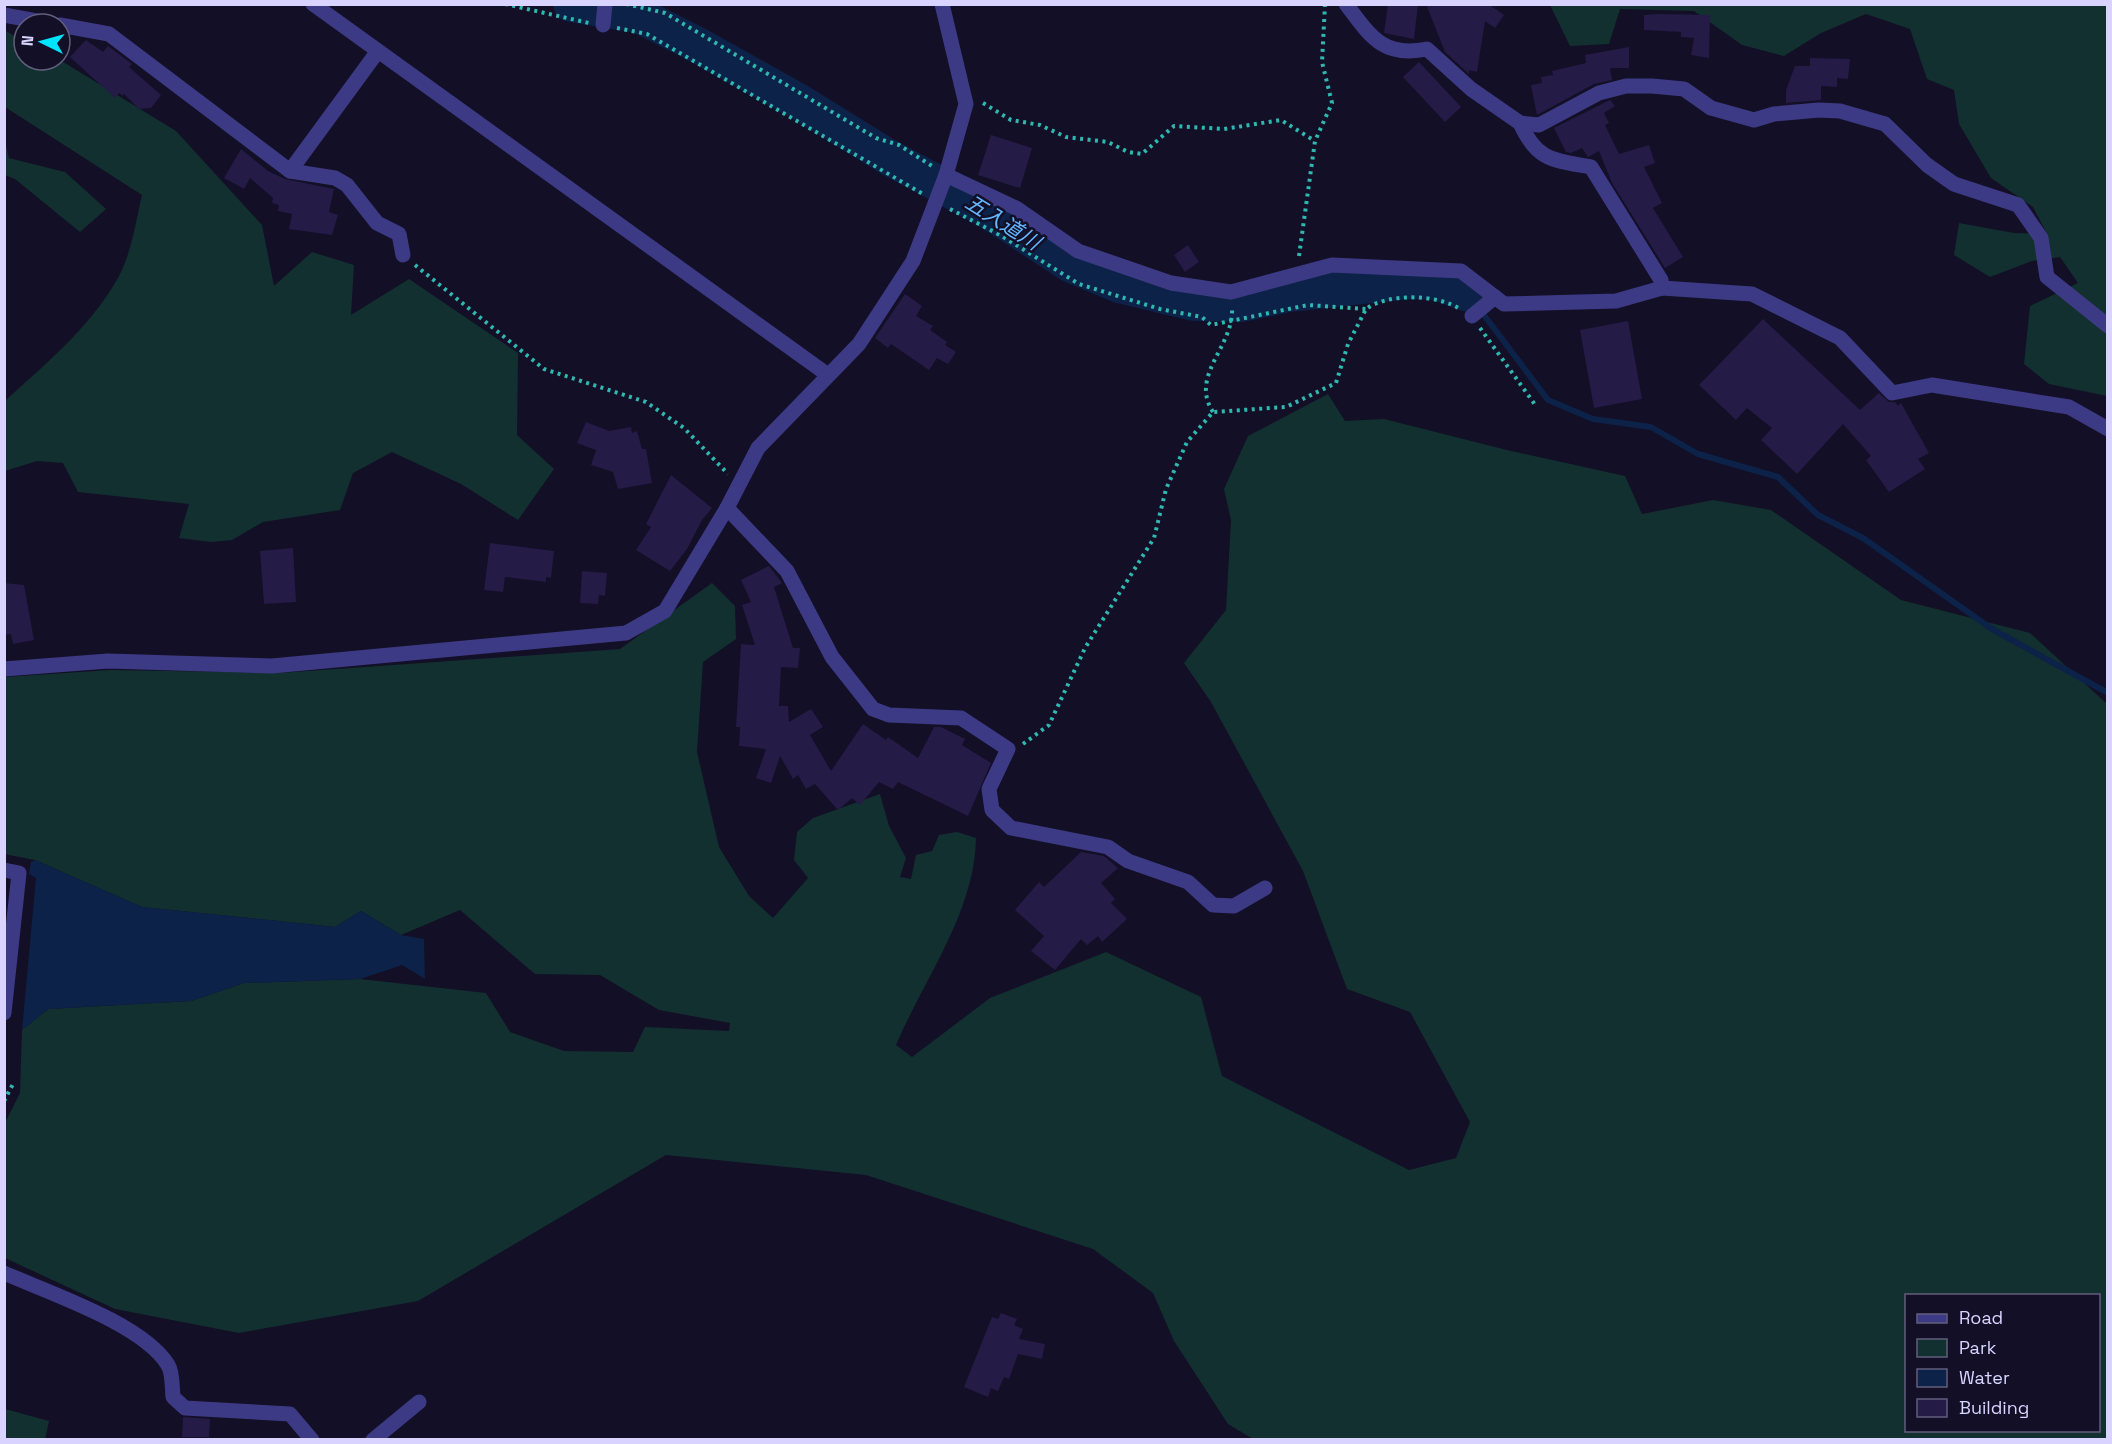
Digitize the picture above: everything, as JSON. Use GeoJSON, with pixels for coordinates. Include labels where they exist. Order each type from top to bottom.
{"type":"FeatureCollection","features":[{"type":"Feature","properties":{"kind":"street"},"geometry":{"type":"LineString","coordinates":[[314,4],[828,375]]}},
{"type":"Feature","properties":{"kind":"street"},"geometry":{"type":"LineString","coordinates":[[603,25],[605,4]]}},
{"type":"Feature","properties":{"kind":"street"},"geometry":{"type":"LineString","coordinates":[[4,669],[108,661],[272,666],[626,633],[666,611],[727,508],[758,448],[859,344],[913,261],[946,174],[966,104],[942,4]]}},
{"type":"Feature","properties":{"kind":"street"},"geometry":{"type":"LineString","coordinates":[[1346,4],[1371,39],[1394,50],[1408,53],[1427,50],[1471,89],[1520,123],[1539,125],[1599,93],[1626,86],[1652,86],[1684,89],[1711,108],[1731,116],[1754,120],[1774,114],[1819,110],[1840,111],[1885,124],[1927,165],[1954,184],[2018,205],[2040,238],[2047,277],[2108,326]]}},
{"type":"Feature","properties":{"kind":"street"},"geometry":{"type":"LineString","coordinates":[[72,27],[108,34],[290,171],[335,178],[347,185],[377,223],[399,234],[403,255]]}},
{"type":"Feature","properties":{"kind":"street"},"geometry":{"type":"LineString","coordinates":[[290,171],[378,51]]}},
{"type":"Feature","properties":{"kind":"street"},"geometry":{"type":"LineString","coordinates":[[1520,123],[1529,144],[1552,160],[1591,167],[1661,280],[1662,288]]}},
{"type":"Feature","properties":{"kind":"street"},"geometry":{"type":"LineString","coordinates":[[946,174],[1016,208],[1078,251],[1172,283],[1231,292],[1332,265],[1461,271],[1504,304],[1616,301],[1662,288],[1752,294],[1840,338],[1892,393],[1932,385],[2069,407],[2108,429]]}},
{"type":"Feature","properties":{"kind":"street"},"geometry":{"type":"LineString","coordinates":[[1472,316],[1495,297]]}},
{"type":"Feature","properties":{"kind":"street"},"geometry":{"type":"LineString","coordinates":[[727,508],[787,571],[832,657],[873,709],[889,715],[960,718],[1008,749],[989,789],[992,810],[1011,828],[1108,847],[1128,861],[1188,882],[1213,905],[1234,906],[1265,888]]}},
{"type":"Feature","properties":{"kind":"street"},"geometry":{"type":"LineString","coordinates":[[4,870],[19,873],[4,1013]]}},
{"type":"Feature","properties":{"kind":"street"},"geometry":{"type":"LineString","coordinates":[[4,1273],[106,1318],[150,1343],[170,1367],[173,1397],[185,1408],[290,1414],[312,1440]]}},
{"type":"Feature","properties":{"kind":"street"},"geometry":{"type":"LineString","coordinates":[[373,1440],[419,1402]]}},
{"type":"Feature","properties":{"kind":"path"},"geometry":{"type":"LineString","coordinates":[[505,4],[647,34],[936,201]]}},
{"type":"Feature","properties":{"kind":"path"},"geometry":{"type":"LineString","coordinates":[[626,4],[665,13],[876,138],[899,145],[946,174]]}},
{"type":"Feature","properties":{"kind":"path"},"geometry":{"type":"LineString","coordinates":[[1299,274],[1298,267],[1315,141],[1332,103],[1322,62],[1325,4]]}},
{"type":"Feature","properties":{"kind":"path"},"geometry":{"type":"LineString","coordinates":[[966,104],[979,100],[1011,120],[1040,126],[1066,137],[1108,142],[1128,152],[1142,154],[1174,126],[1224,129],[1281,120],[1315,141]]}},
{"type":"Feature","properties":{"kind":"path"},"geometry":{"type":"LineString","coordinates":[[403,255],[544,369],[646,402],[684,428],[738,486]]}},
{"type":"Feature","properties":{"kind":"path"},"geometry":{"type":"LineString","coordinates":[[1008,749],[1020,746],[1048,725],[1085,648],[1154,538],[1166,489],[1187,442],[1213,412],[1286,407],[1336,383],[1348,344],[1366,309],[1371,305],[1405,297],[1447,300],[1472,316],[1536,406]]}},
{"type":"Feature","properties":{"kind":"path"},"geometry":{"type":"LineString","coordinates":[[1213,412],[1208,404],[1207,372],[1228,338],[1233,320]]}},
{"type":"Feature","properties":{"kind":"path"},"geometry":{"type":"LineString","coordinates":[[4,1101],[14,1082]]}},
{"type":"Feature","properties":{"kind":"green space"},"geometry":{"type":"Polygon","coordinates":[[[1550,5],[2107,5],[2107,396],[2049,384],[2024,364],[2030,306],[2078,283],[2060,257],[2032,261],[1990,277],[1954,255],[1959,223],[2014,233],[2047,234],[2033,207],[1991,178],[1959,124],[1954,90],[1927,79],[1910,29],[1866,14],[1821,33],[1784,56],[1742,45],[1694,11],[1620,9],[1609,44],[1570,46],[1550,5]]]}},
{"type":"Feature","properties":{"kind":"green space"},"geometry":{"type":"Polygon","coordinates":[[[4,30],[12,34],[12,72],[72,72],[72,67],[176,131],[262,225],[274,286],[312,252],[354,265],[351,315],[409,279],[518,353],[517,435],[554,469],[518,520],[461,484],[392,452],[353,473],[340,510],[263,522],[232,540],[211,542],[179,538],[189,504],[78,492],[63,463],[37,461],[5,471],[5,401],[64,346],[104,300],[125,263],[142,195],[5,107],[4,30]]]}},
{"type":"Feature","properties":{"kind":"green space"},"geometry":{"type":"Polygon","coordinates":[[[4,138],[9,158],[65,172],[106,209],[80,232],[15,179],[5,175],[4,138]]]}},
{"type":"Feature","properties":{"kind":"green space"},"geometry":{"type":"Polygon","coordinates":[[[1328,394],[1345,421],[1384,419],[1511,451],[1625,476],[1642,514],[1713,500],[1771,510],[1901,600],[2030,633],[2107,704],[2107,1439],[1253,1439],[1228,1424],[1174,1341],[1153,1293],[1093,1249],[866,1175],[666,1155],[418,1301],[239,1333],[115,1309],[5,1258],[4,1125],[20,1093],[22,1030],[48,1009],[191,1001],[244,983],[360,979],[486,993],[510,1032],[564,1051],[633,1052],[645,1027],[729,1031],[730,1023],[659,1010],[600,975],[535,974],[460,910],[401,935],[361,911],[335,927],[142,907],[35,860],[4,854],[5,677],[111,670],[279,673],[620,649],[712,583],[735,606],[736,639],[703,662],[697,752],[719,847],[749,896],[773,918],[808,878],[794,860],[797,832],[813,818],[880,794],[889,826],[906,858],[900,877],[911,879],[916,855],[932,851],[939,835],[957,832],[976,838],[967,892],[958,919],[896,1045],[912,1057],[990,998],[1106,952],[1201,997],[1222,1076],[1409,1170],[1456,1158],[1470,1122],[1410,1012],[1347,989],[1303,871],[1211,702],[1184,663],[1226,610],[1231,520],[1224,489],[1248,436],[1328,394]]]}},
{"type":"Feature","properties":{"kind":"green space"},"geometry":{"type":"Polygon","coordinates":[[[5,1409],[49,1421],[45,1439],[5,1439],[5,1409]]]}},
{"type":"Feature","properties":{"kind":"water"},"geometry":{"type":"Polygon","coordinates":[[[35,860],[142,907],[335,927],[361,911],[401,935],[424,939],[425,979],[402,965],[360,979],[244,983],[191,1001],[48,1009],[22,1030],[36,878],[29,874],[31,862],[35,860]]]}},
{"type":"Feature","properties":{"kind":"building"},"geometry":{"type":"Polygon","coordinates":[[[1388,4],[1418,4],[1414,39],[1384,33],[1388,4]]]}},
{"type":"Feature","properties":{"kind":"building"},"geometry":{"type":"Polygon","coordinates":[[[1426,4],[1488,4],[1504,15],[1495,28],[1485,21],[1477,72],[1469,70],[1469,74],[1445,52],[1426,4]]]}},
{"type":"Feature","properties":{"kind":"building"},"geometry":{"type":"Polygon","coordinates":[[[1644,15],[1710,15],[1709,58],[1691,55],[1694,38],[1681,37],[1681,32],[1644,30],[1644,15]]]}},
{"type":"Feature","properties":{"kind":"building"},"geometry":{"type":"Polygon","coordinates":[[[86,40],[103,52],[108,46],[132,64],[129,67],[161,95],[151,108],[139,109],[124,94],[123,96],[119,93],[115,98],[72,59],[72,55],[86,40]]]}},
{"type":"Feature","properties":{"kind":"building"},"geometry":{"type":"Polygon","coordinates":[[[1629,47],[1629,68],[1610,68],[1612,80],[1594,84],[1537,115],[1531,85],[1542,83],[1541,77],[1553,75],[1552,71],[1586,63],[1585,55],[1629,47]]]}},
{"type":"Feature","properties":{"kind":"building"},"geometry":{"type":"Polygon","coordinates":[[[1810,58],[1850,59],[1848,79],[1837,78],[1837,87],[1821,86],[1821,100],[1786,103],[1786,90],[1795,66],[1810,66],[1810,58]]]}},
{"type":"Feature","properties":{"kind":"building"},"geometry":{"type":"Polygon","coordinates":[[[1419,62],[1461,107],[1445,122],[1403,77],[1419,62]]]}},
{"type":"Feature","properties":{"kind":"building"},"geometry":{"type":"Polygon","coordinates":[[[1610,100],[1615,106],[1604,113],[1609,123],[1605,125],[1619,154],[1649,145],[1655,163],[1644,167],[1662,203],[1653,208],[1683,257],[1665,268],[1612,183],[1599,151],[1588,157],[1582,148],[1571,153],[1566,152],[1554,128],[1610,100]]]}},
{"type":"Feature","properties":{"kind":"building"},"geometry":{"type":"Polygon","coordinates":[[[991,135],[1032,148],[1020,188],[978,175],[991,135]]]}},
{"type":"Feature","properties":{"kind":"building"},"geometry":{"type":"Polygon","coordinates":[[[241,149],[268,171],[285,179],[334,189],[329,212],[338,215],[332,235],[289,229],[292,214],[278,211],[279,205],[272,203],[273,198],[250,178],[244,189],[224,178],[241,149]]]}},
{"type":"Feature","properties":{"kind":"building"},"geometry":{"type":"Polygon","coordinates":[[[1188,245],[1199,262],[1185,272],[1174,255],[1188,245]]]}},
{"type":"Feature","properties":{"kind":"building"},"geometry":{"type":"Polygon","coordinates":[[[905,294],[922,306],[916,316],[933,326],[930,330],[947,342],[945,345],[956,352],[948,364],[937,358],[929,370],[891,344],[888,348],[875,338],[905,294]]]}},
{"type":"Feature","properties":{"kind":"building"},"geometry":{"type":"Polygon","coordinates":[[[1763,319],[1860,410],[1879,393],[1889,402],[1895,402],[1898,406],[1901,403],[1929,453],[1918,459],[1925,469],[1889,492],[1866,460],[1871,456],[1843,424],[1797,474],[1761,440],[1772,428],[1747,408],[1736,420],[1699,385],[1763,319]]]}},
{"type":"Feature","properties":{"kind":"building"},"geometry":{"type":"Polygon","coordinates":[[[1628,321],[1642,399],[1594,408],[1580,330],[1628,321]]]}},
{"type":"Feature","properties":{"kind":"building"},"geometry":{"type":"Polygon","coordinates":[[[586,422],[609,431],[631,427],[632,433],[637,431],[642,449],[646,449],[652,483],[618,489],[613,472],[591,465],[596,450],[577,443],[586,422]]]}},
{"type":"Feature","properties":{"kind":"building"},"geometry":{"type":"Polygon","coordinates":[[[671,475],[712,508],[702,520],[687,549],[670,571],[636,550],[651,527],[646,524],[671,475]]]}},
{"type":"Feature","properties":{"kind":"building"},"geometry":{"type":"Polygon","coordinates":[[[490,543],[554,551],[551,578],[546,577],[546,582],[505,577],[503,592],[484,590],[490,543]]]}},
{"type":"Feature","properties":{"kind":"building"},"geometry":{"type":"Polygon","coordinates":[[[293,548],[296,602],[264,604],[260,551],[293,548]]]}},
{"type":"Feature","properties":{"kind":"building"},"geometry":{"type":"Polygon","coordinates":[[[769,566],[782,583],[774,587],[793,648],[800,648],[798,668],[781,667],[779,706],[788,706],[789,722],[811,709],[823,727],[810,735],[831,771],[863,724],[886,740],[888,737],[918,758],[934,727],[941,727],[965,739],[962,745],[991,763],[968,816],[898,782],[893,789],[879,782],[860,805],[852,798],[838,810],[815,784],[806,789],[798,775],[793,779],[780,756],[771,783],[756,778],[766,749],[739,746],[740,727],[736,727],[741,644],[755,645],[742,605],[751,602],[741,580],[769,566]]]}},
{"type":"Feature","properties":{"kind":"building"},"geometry":{"type":"Polygon","coordinates":[[[582,571],[607,573],[605,596],[599,595],[598,604],[580,603],[582,571]]]}},
{"type":"Feature","properties":{"kind":"building"},"geometry":{"type":"Polygon","coordinates":[[[4,583],[24,585],[34,640],[13,644],[11,634],[4,635],[4,583]]]}},
{"type":"Feature","properties":{"kind":"building"},"geometry":{"type":"Polygon","coordinates":[[[1081,852],[1104,856],[1118,868],[1101,883],[1115,899],[1111,903],[1127,919],[1102,942],[1098,936],[1087,945],[1081,939],[1055,970],[1031,951],[1044,936],[1015,910],[1039,882],[1044,887],[1081,852]]]}},
{"type":"Feature","properties":{"kind":"building"},"geometry":{"type":"Polygon","coordinates":[[[1001,1313],[1017,1319],[1014,1325],[1023,1329],[1019,1339],[1045,1344],[1042,1359],[1018,1354],[1009,1379],[1004,1377],[998,1391],[991,1388],[988,1397],[964,1387],[992,1317],[998,1319],[1001,1313]]]}},
{"type":"Feature","properties":{"kind":"building"},"geometry":{"type":"Polygon","coordinates":[[[183,1417],[210,1419],[209,1437],[182,1437],[183,1417]]]}},
{"type":"Feature","properties":{"kind":"waterway","name":"五入道川"},"geometry":{"type":"LineString","coordinates":[[571,4],[638,15],[696,44],[803,104],[890,158],[984,208],[1071,265],[1119,285],[1194,303],[1242,304],[1289,294],[1408,281],[1436,282],[1468,294]]}},
{"type":"Feature","properties":{"kind":"waterway"},"geometry":{"type":"LineString","coordinates":[[1468,294],[1548,400],[1593,419],[1651,427],[1698,454],[1778,477],[1818,515],[1863,538],[1992,629],[2108,693]]}}]}
